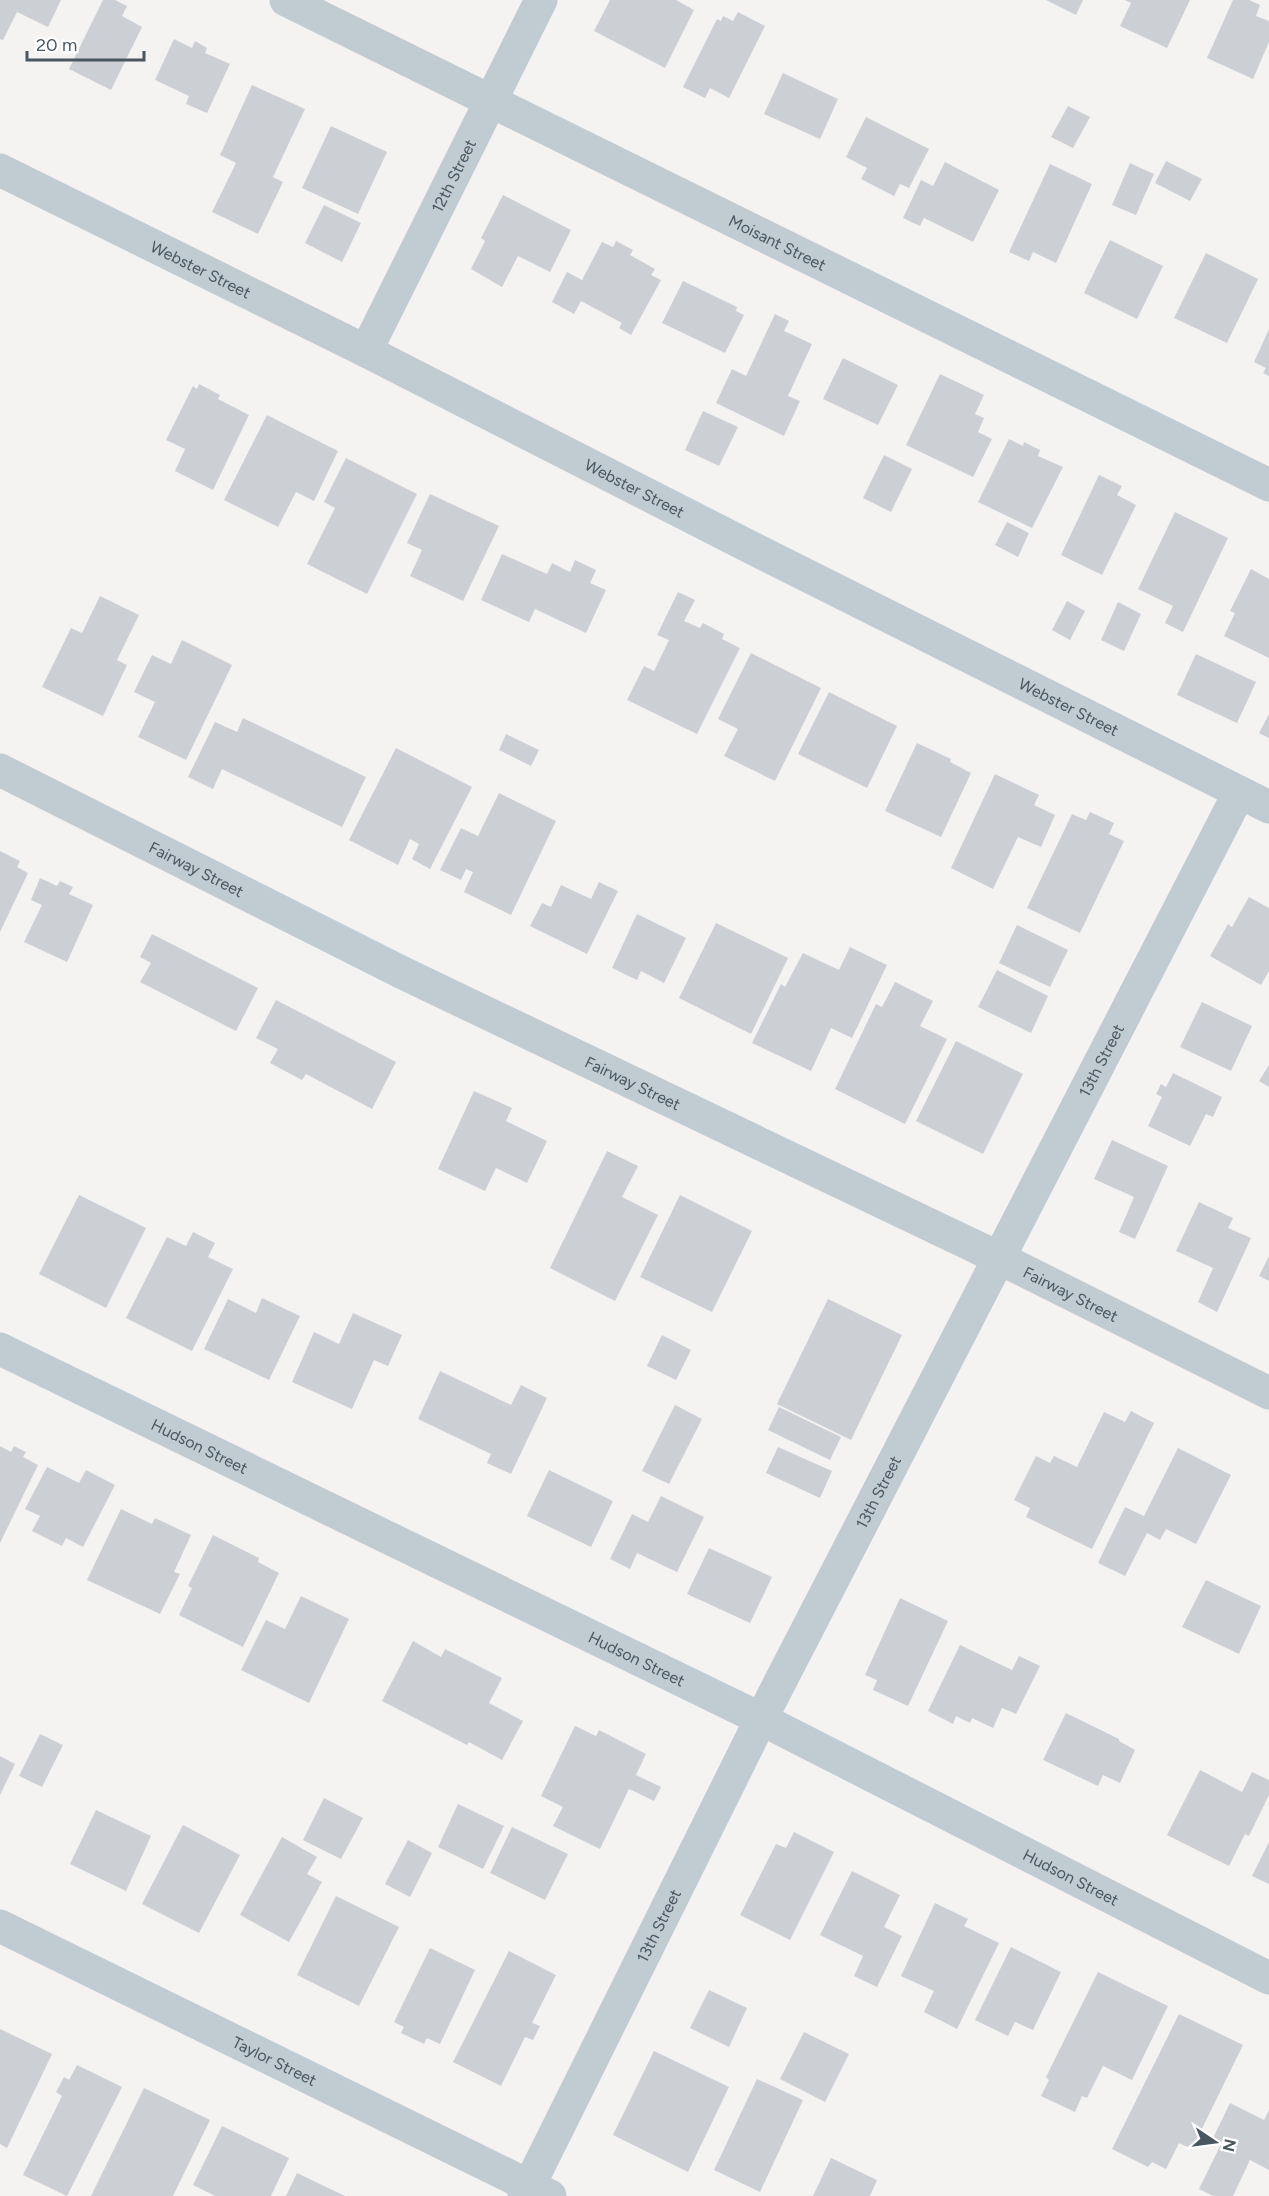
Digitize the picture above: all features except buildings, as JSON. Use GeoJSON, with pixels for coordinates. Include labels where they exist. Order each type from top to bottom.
{"type":"FeatureCollection","features":[{"type":"Feature","properties":{"kind":"street","name":"Moisant Street"},"geometry":{"type":"LineString","coordinates":[[286,0],[1269,485]]}},
{"type":"Feature","properties":{"kind":"street","name":"12th Street"},"geometry":{"type":"LineString","coordinates":[[366,351],[541,0]]}},
{"type":"Feature","properties":{"kind":"street","name":"Webster Street"},"geometry":{"type":"LineString","coordinates":[[0,170],[366,351],[749,547],[1269,807]]}},
{"type":"Feature","properties":{"kind":"street","name":"Fairway Street"},"geometry":{"type":"LineString","coordinates":[[0,770],[403,974],[999,1258],[1269,1393]]}},
{"type":"Feature","properties":{"kind":"street","name":"13th Street"},"geometry":{"type":"LineString","coordinates":[[535,2192],[761,1719],[1239,793]]}},
{"type":"Feature","properties":{"kind":"street","name":"Hudson Street"},"geometry":{"type":"LineString","coordinates":[[0,1349],[761,1719],[1269,1977]]}},
{"type":"Feature","properties":{"kind":"street","name":"Taylor Street"},"geometry":{"type":"LineString","coordinates":[[0,1926],[535,2192]]}}]}
